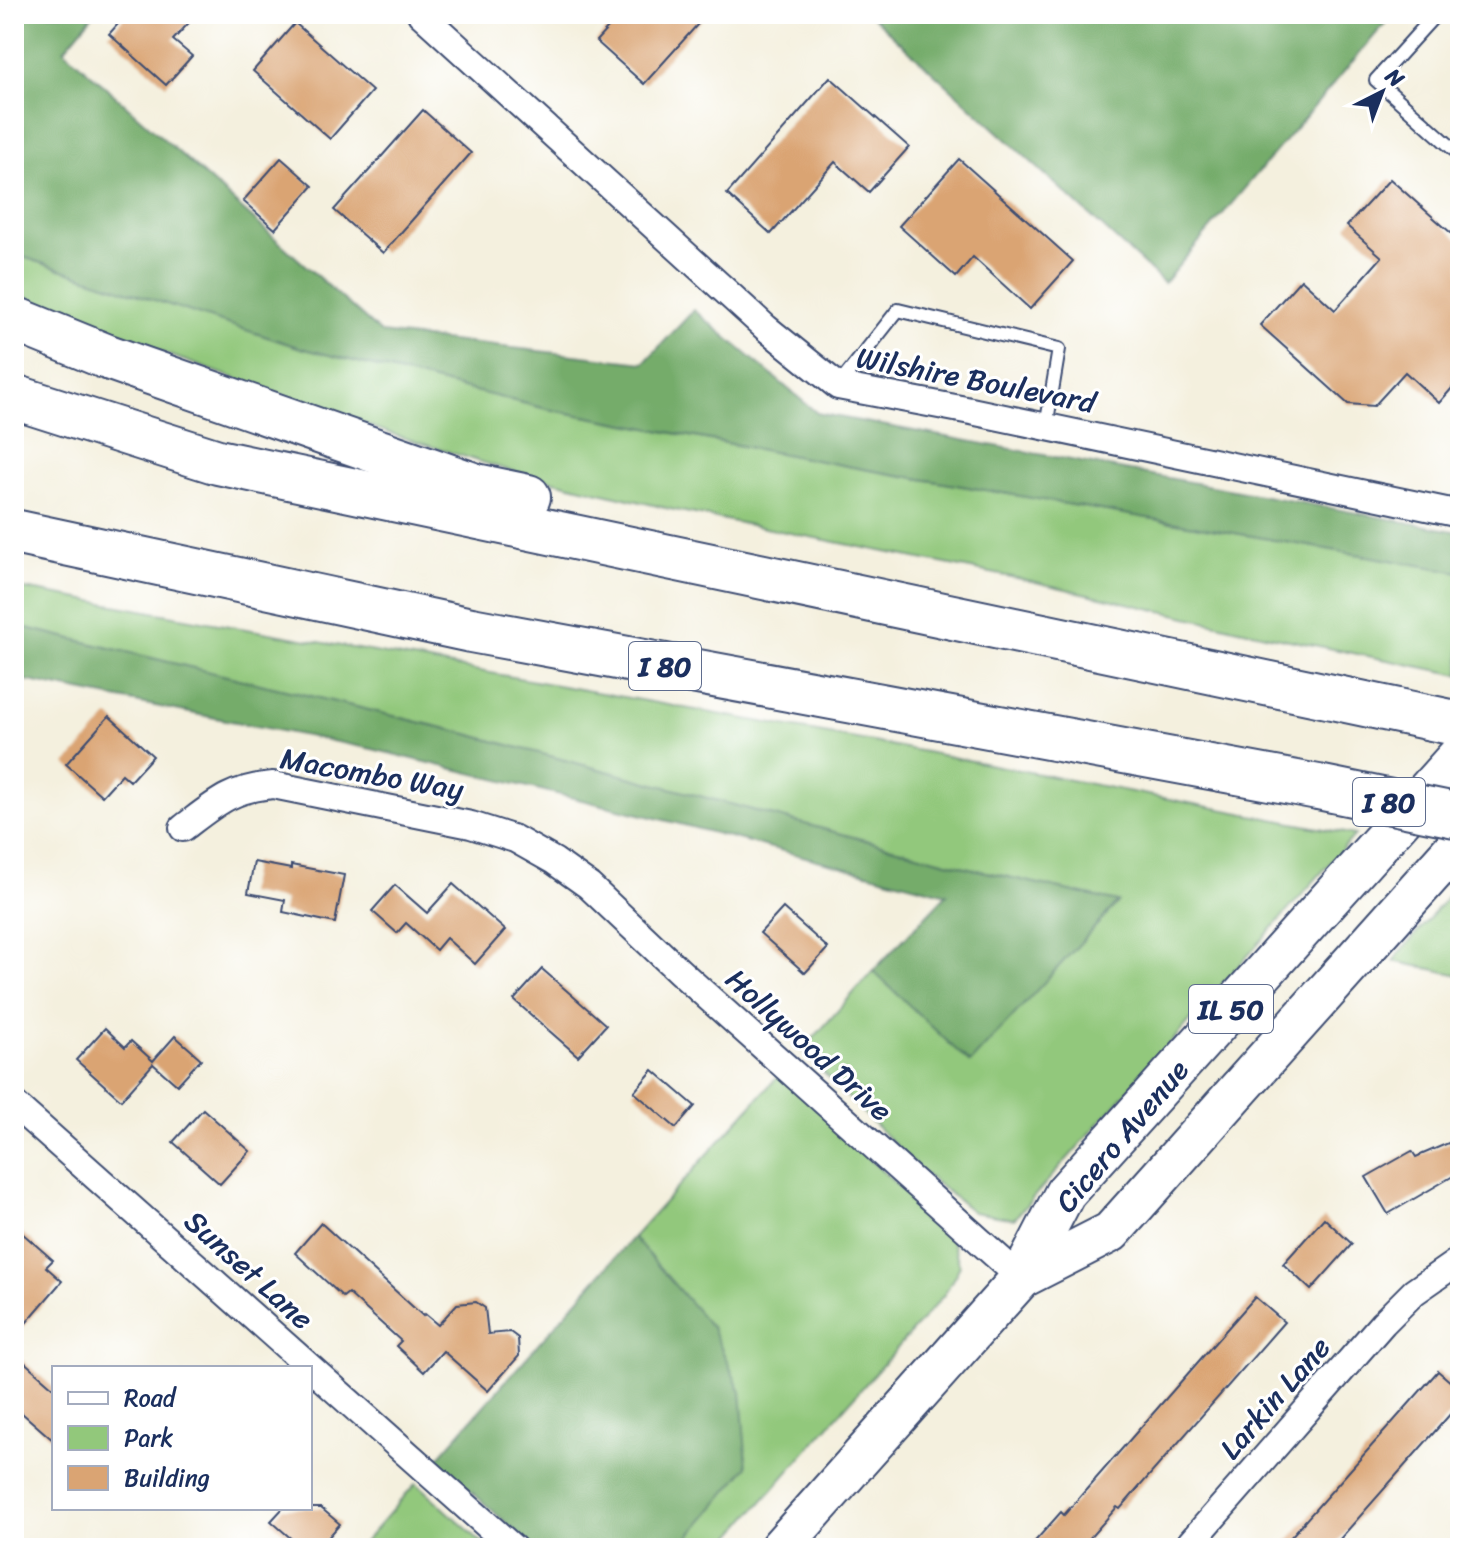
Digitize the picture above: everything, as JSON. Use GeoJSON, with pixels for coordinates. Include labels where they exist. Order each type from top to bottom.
{"type":"FeatureCollection","features":[{"type":"Feature","properties":{"kind":"highway"},"geometry":{"type":"LineString","coordinates":[[14,319],[201,390],[476,486],[667,528],[1021,630]]}},
{"type":"Feature","properties":{"kind":"highway"},"geometry":{"type":"LineString","coordinates":[[14,397],[218,462],[1460,724]]}},
{"type":"Feature","properties":{"kind":"highway","name":"I 80"},"geometry":{"type":"LineString","coordinates":[[14,532],[471,630],[1460,816]]}},
{"type":"Feature","properties":{"kind":"main road","name":"Cicero Avenue"},"geometry":{"type":"LineString","coordinates":[[780,1548],[1021,1278],[1065,1193],[1460,754]]}},
{"type":"Feature","properties":{"kind":"main road","name":"Cicero Avenue"},"geometry":{"type":"LineString","coordinates":[[1021,1278],[1111,1232],[1460,842]]}},
{"type":"Feature","properties":{"kind":"street","name":"Wilshire Boulevard"},"geometry":{"type":"LineString","coordinates":[[421,14],[766,328],[838,386],[1460,514]]}},
{"type":"Feature","properties":{"kind":"street","name":"Macombo Way"},"geometry":{"type":"LineString","coordinates":[[183,828],[231,794],[242,789],[273,785],[471,825],[515,839],[554,861]]}},
{"type":"Feature","properties":{"kind":"street","name":"Hollywood Drive"},"geometry":{"type":"LineString","coordinates":[[554,861],[589,886],[679,971],[1021,1278]]}},
{"type":"Feature","properties":{"kind":"street","name":"Sunset Lane"},"geometry":{"type":"LineString","coordinates":[[14,1104],[308,1366]]}},
{"type":"Feature","properties":{"kind":"street","name":"Larkin Lane"},"geometry":{"type":"LineString","coordinates":[[1186,1548],[1383,1323],[1414,1292],[1460,1260]]}},
{"type":"Feature","properties":{"kind":"street","name":"Sunset Lane"},"geometry":{"type":"LineString","coordinates":[[312,1369],[513,1548]]}},
{"type":"Feature","properties":{"kind":"lane"},"geometry":{"type":"LineString","coordinates":[[1436,14],[1376,80],[1460,155]]}},
{"type":"Feature","properties":{"kind":"lane"},"geometry":{"type":"LineString","coordinates":[[838,386],[898,310],[1059,349],[1046,427]]}},
{"type":"Feature","properties":{"kind":"green space"},"geometry":{"type":"Polygon","coordinates":[[[14,14],[94,14],[64,50],[381,333],[644,363],[694,310],[817,413],[1460,532],[1460,572],[863,469],[547,409],[301,348],[14,254],[14,14]]]}},
{"type":"Feature","properties":{"kind":"green space"},"geometry":{"type":"Polygon","coordinates":[[[869,14],[1393,14],[1164,283],[869,14]]]}},
{"type":"Feature","properties":{"kind":"green space"},"geometry":{"type":"Polygon","coordinates":[[[14,254],[301,348],[547,409],[863,469],[1460,572],[1460,675],[1265,635],[1031,581],[670,509],[504,469],[395,435],[104,332],[14,291],[14,254]]]}},
{"type":"Feature","properties":{"kind":"green space"},"geometry":{"type":"Polygon","coordinates":[[[14,587],[884,744],[1355,835],[1014,1219],[973,1212],[920,1170],[802,1051],[873,971],[970,1062],[1118,902],[973,869],[460,732],[14,625],[14,587]]]}},
{"type":"Feature","properties":{"kind":"green space"},"geometry":{"type":"Polygon","coordinates":[[[14,625],[460,732],[973,869],[1118,902],[970,1063],[873,971],[947,894],[676,823],[372,749],[14,678],[14,625]]]}},
{"type":"Feature","properties":{"kind":"green space"},"geometry":{"type":"Polygon","coordinates":[[[1460,882],[1460,975],[1393,961],[1460,882]]]}},
{"type":"Feature","properties":{"kind":"green space"},"geometry":{"type":"Polygon","coordinates":[[[780,1074],[950,1235],[960,1266],[944,1295],[721,1548],[676,1548],[684,1543],[665,1275],[633,1237],[780,1074]]]}},
{"type":"Feature","properties":{"kind":"green space"},"geometry":{"type":"Polygon","coordinates":[[[633,1237],[712,1328],[741,1392],[747,1467],[684,1543],[676,1548],[534,1548],[436,1460],[633,1237]]]}},
{"type":"Feature","properties":{"kind":"green space"},"geometry":{"type":"Polygon","coordinates":[[[416,1483],[488,1548],[359,1548],[416,1483]]]}},
{"type":"Feature","properties":{"kind":"building"},"geometry":{"type":"Polygon","coordinates":[[[127,14],[197,14],[173,40],[192,56],[166,85],[109,34],[127,14]]]}},
{"type":"Feature","properties":{"kind":"building"},"geometry":{"type":"Polygon","coordinates":[[[621,14],[707,14],[644,84],[596,41],[621,14]]]}},
{"type":"Feature","properties":{"kind":"building"},"geometry":{"type":"Polygon","coordinates":[[[295,23],[372,91],[330,139],[253,71],[295,23]]]}},
{"type":"Feature","properties":{"kind":"building"},"geometry":{"type":"Polygon","coordinates":[[[830,77],[909,147],[869,192],[835,162],[771,234],[727,194],[830,77]]]}},
{"type":"Feature","properties":{"kind":"building"},"geometry":{"type":"Polygon","coordinates":[[[423,110],[471,153],[383,253],[334,210],[423,110]]]}},
{"type":"Feature","properties":{"kind":"building"},"geometry":{"type":"Polygon","coordinates":[[[281,158],[313,186],[275,229],[243,201],[281,158]]]}},
{"type":"Feature","properties":{"kind":"building"},"geometry":{"type":"Polygon","coordinates":[[[959,159],[1073,261],[1030,309],[973,257],[956,277],[899,226],[959,159]]]}},
{"type":"Feature","properties":{"kind":"building"},"geometry":{"type":"Polygon","coordinates":[[[1390,179],[1460,241],[1460,379],[1439,403],[1405,372],[1374,406],[1348,404],[1260,325],[1301,279],[1335,310],[1382,257],[1347,226],[1390,179]]]}},
{"type":"Feature","properties":{"kind":"building"},"geometry":{"type":"Polygon","coordinates":[[[109,716],[153,756],[130,781],[122,774],[102,796],[66,764],[109,716]]]}},
{"type":"Feature","properties":{"kind":"building"},"geometry":{"type":"Polygon","coordinates":[[[254,862],[344,875],[335,923],[283,912],[285,900],[248,893],[254,862]]]}},
{"type":"Feature","properties":{"kind":"building"},"geometry":{"type":"Polygon","coordinates":[[[453,884],[505,930],[475,964],[446,938],[436,950],[406,923],[397,933],[372,911],[395,885],[427,913],[453,884]]]}},
{"type":"Feature","properties":{"kind":"building"},"geometry":{"type":"Polygon","coordinates":[[[783,908],[828,948],[805,973],[760,933],[783,908]]]}},
{"type":"Feature","properties":{"kind":"building"},"geometry":{"type":"Polygon","coordinates":[[[542,969],[606,1025],[578,1056],[514,1000],[542,969]]]}},
{"type":"Feature","properties":{"kind":"building"},"geometry":{"type":"Polygon","coordinates":[[[105,1028],[125,1047],[131,1041],[153,1061],[175,1036],[201,1059],[177,1085],[153,1064],[121,1100],[76,1060],[105,1028]]]}},
{"type":"Feature","properties":{"kind":"building"},"geometry":{"type":"Polygon","coordinates":[[[653,1070],[695,1106],[676,1128],[634,1092],[653,1070]]]}},
{"type":"Feature","properties":{"kind":"building"},"geometry":{"type":"Polygon","coordinates":[[[203,1109],[250,1151],[220,1184],[173,1142],[203,1109]]]}},
{"type":"Feature","properties":{"kind":"building"},"geometry":{"type":"Polygon","coordinates":[[[1460,1138],[1460,1172],[1388,1214],[1366,1177],[1412,1151],[1416,1157],[1460,1138]]]}},
{"type":"Feature","properties":{"kind":"building"},"geometry":{"type":"Polygon","coordinates":[[[1324,1218],[1352,1244],[1311,1290],[1283,1264],[1324,1218]]]}},
{"type":"Feature","properties":{"kind":"building"},"geometry":{"type":"Polygon","coordinates":[[[321,1223],[423,1316],[425,1314],[438,1325],[457,1304],[476,1302],[485,1308],[488,1334],[510,1332],[518,1338],[519,1356],[488,1391],[443,1351],[424,1372],[396,1346],[401,1341],[348,1293],[343,1297],[295,1253],[321,1223]]]}},
{"type":"Feature","properties":{"kind":"building"},"geometry":{"type":"Polygon","coordinates":[[[14,1226],[53,1260],[46,1267],[62,1281],[14,1337],[14,1226]]]}},
{"type":"Feature","properties":{"kind":"building"},"geometry":{"type":"Polygon","coordinates":[[[1255,1297],[1284,1322],[1120,1509],[1117,1507],[1081,1548],[1029,1548],[1061,1512],[1064,1515],[1255,1297]]]}},
{"type":"Feature","properties":{"kind":"building"},"geometry":{"type":"Polygon","coordinates":[[[14,1353],[52,1386],[52,1439],[14,1406],[14,1353]]]}},
{"type":"Feature","properties":{"kind":"building"},"geometry":{"type":"Polygon","coordinates":[[[1438,1371],[1460,1390],[1460,1403],[1332,1548],[1281,1548],[1438,1371]]]}},
{"type":"Feature","properties":{"kind":"building"},"geometry":{"type":"Polygon","coordinates":[[[321,1508],[340,1524],[319,1548],[302,1548],[271,1521],[281,1510],[321,1508]]]}}]}
